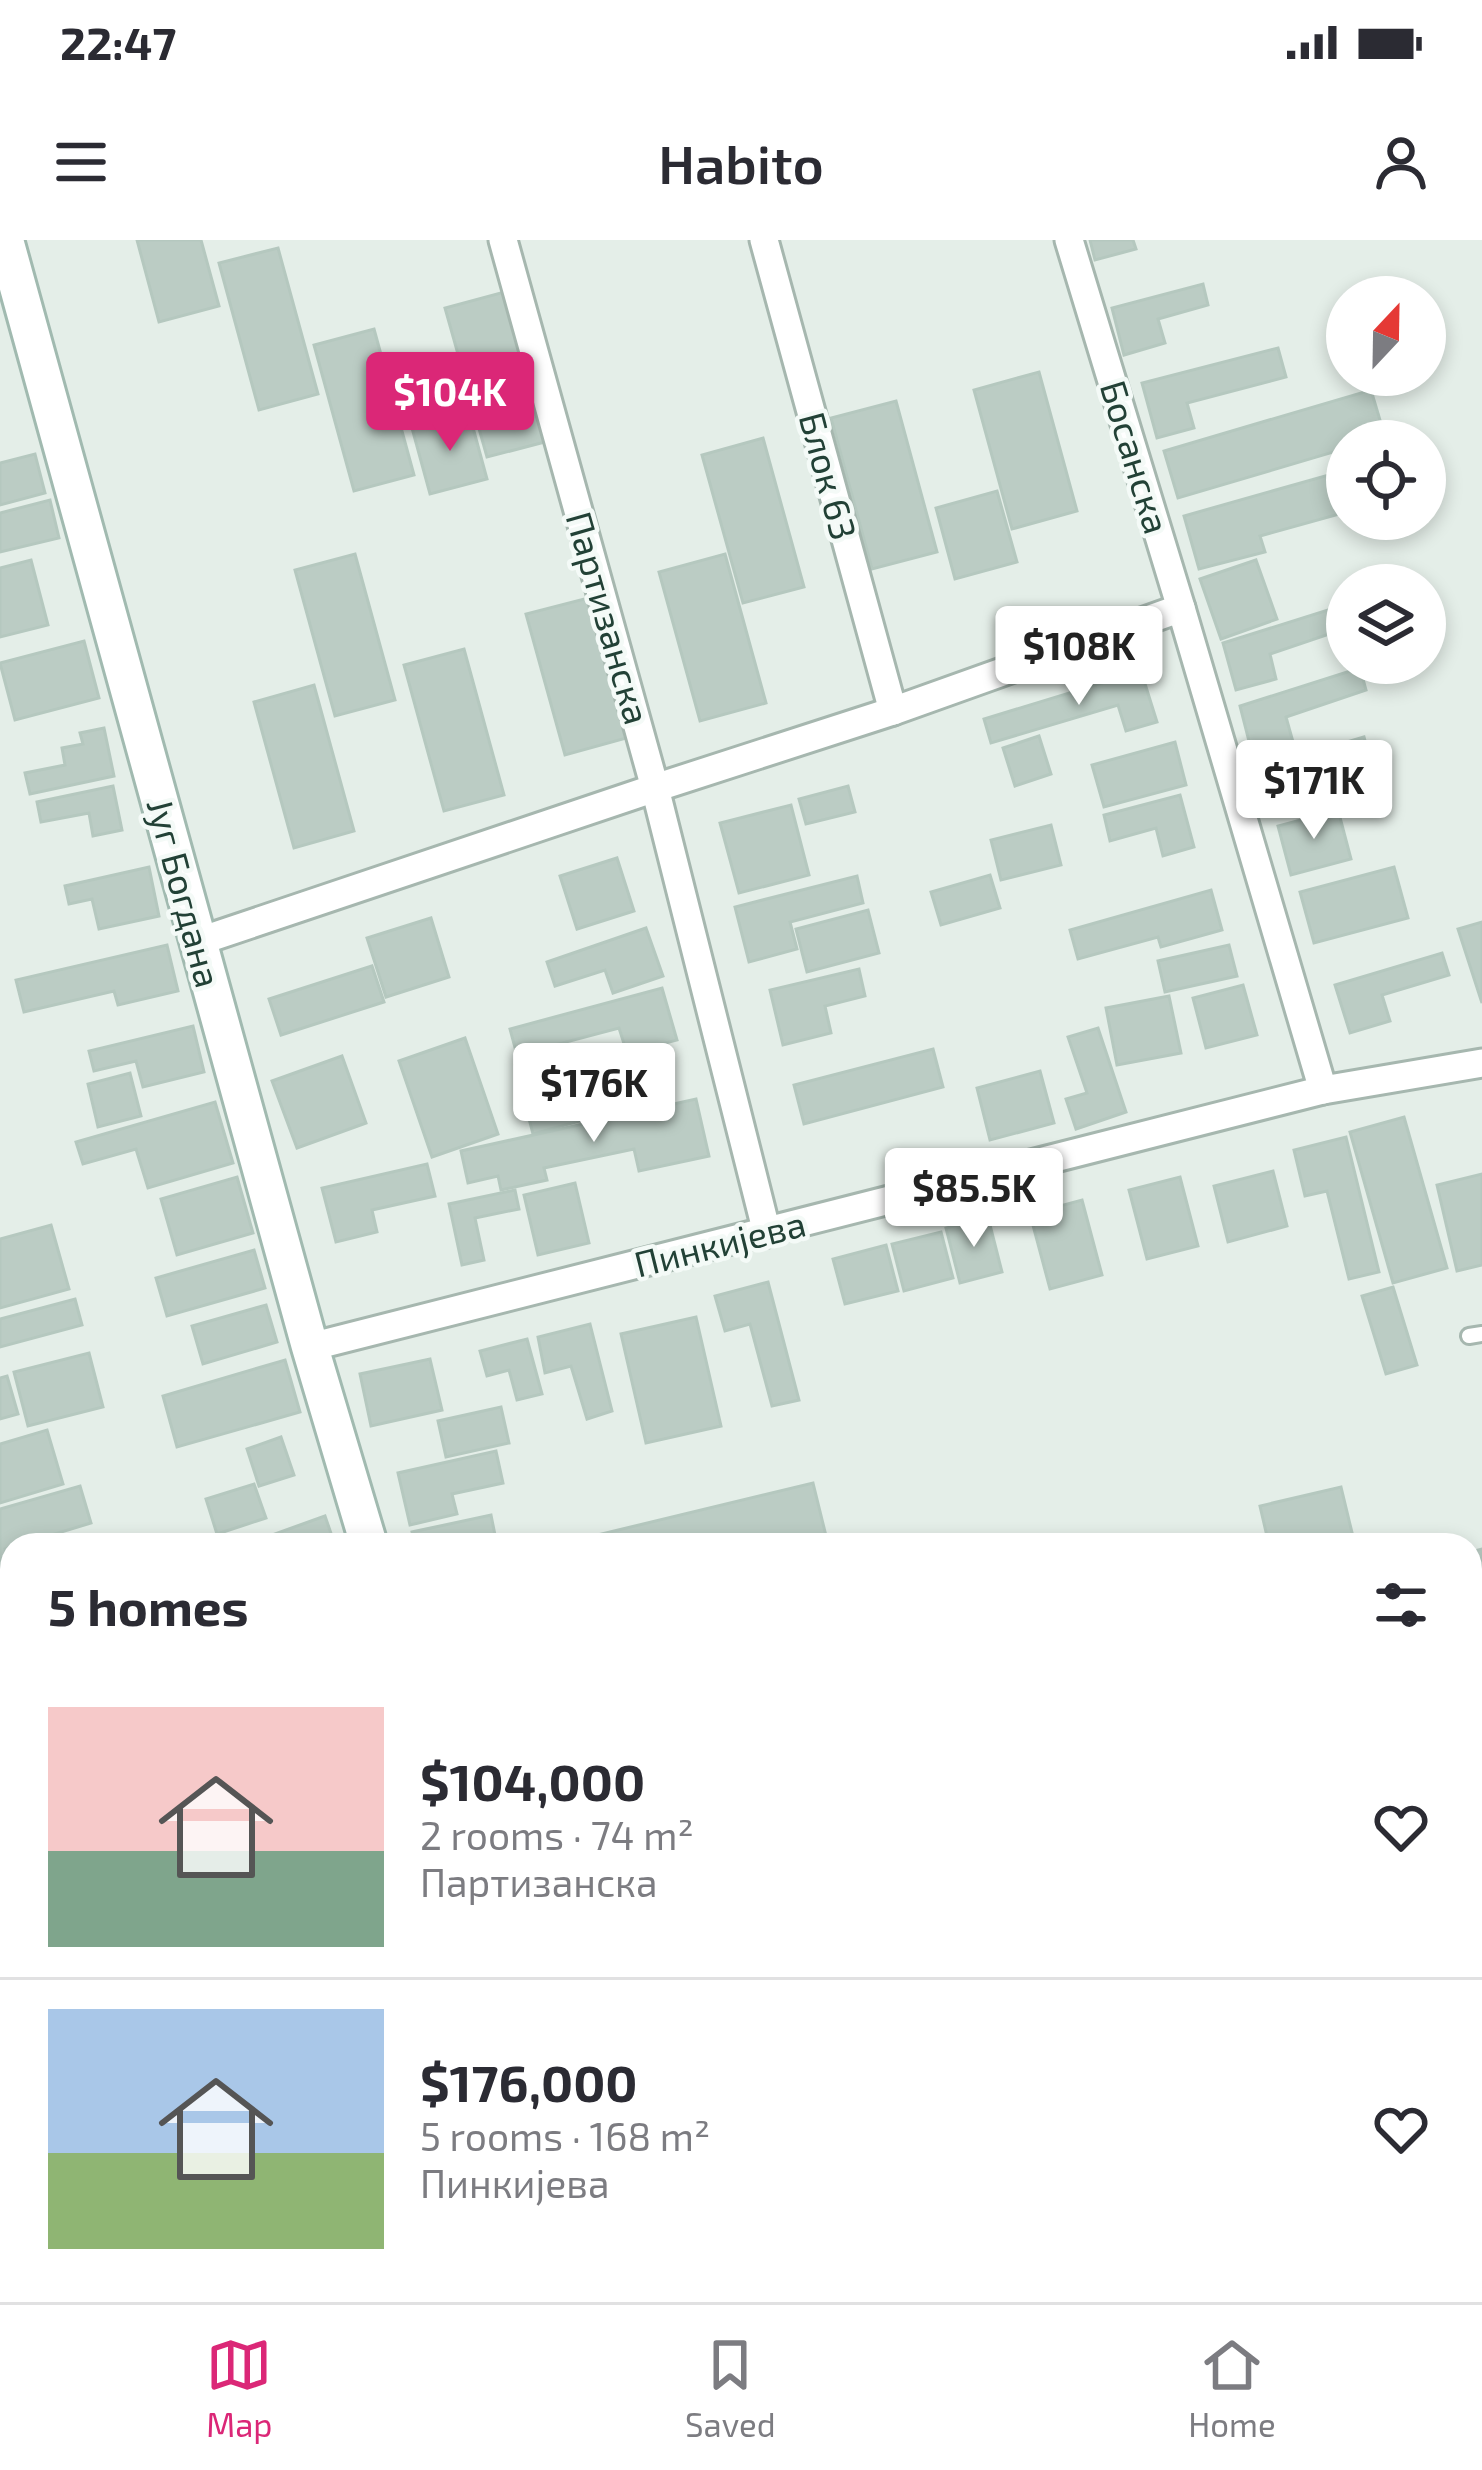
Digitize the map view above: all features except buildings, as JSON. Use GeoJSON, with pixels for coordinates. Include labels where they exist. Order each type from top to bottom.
{"type":"FeatureCollection","features":[{"type":"Feature","properties":{"kind":"street","name":"Југ Богдана"},"geometry":{"type":"LineString","coordinates":[[5,240],[365,1533]]}},
{"type":"Feature","properties":{"kind":"street","name":"Партизанска"},"geometry":{"type":"LineString","coordinates":[[502,240],[655,788],[766,1233]]}},
{"type":"Feature","properties":{"kind":"street","name":"Блок 63"},"geometry":{"type":"LineString","coordinates":[[764,240],[892,711]]}},
{"type":"Feature","properties":{"kind":"street","name":"Босанска"},"geometry":{"type":"LineString","coordinates":[[1069,240],[1323,1090]]}},
{"type":"Feature","properties":{"kind":"street"},"geometry":{"type":"LineString","coordinates":[[197,942],[892,711],[1181,608]]}},
{"type":"Feature","properties":{"kind":"street","name":"Пинкијева"},"geometry":{"type":"LineString","coordinates":[[310,1347],[1323,1090],[1482,1063]]}}]}
